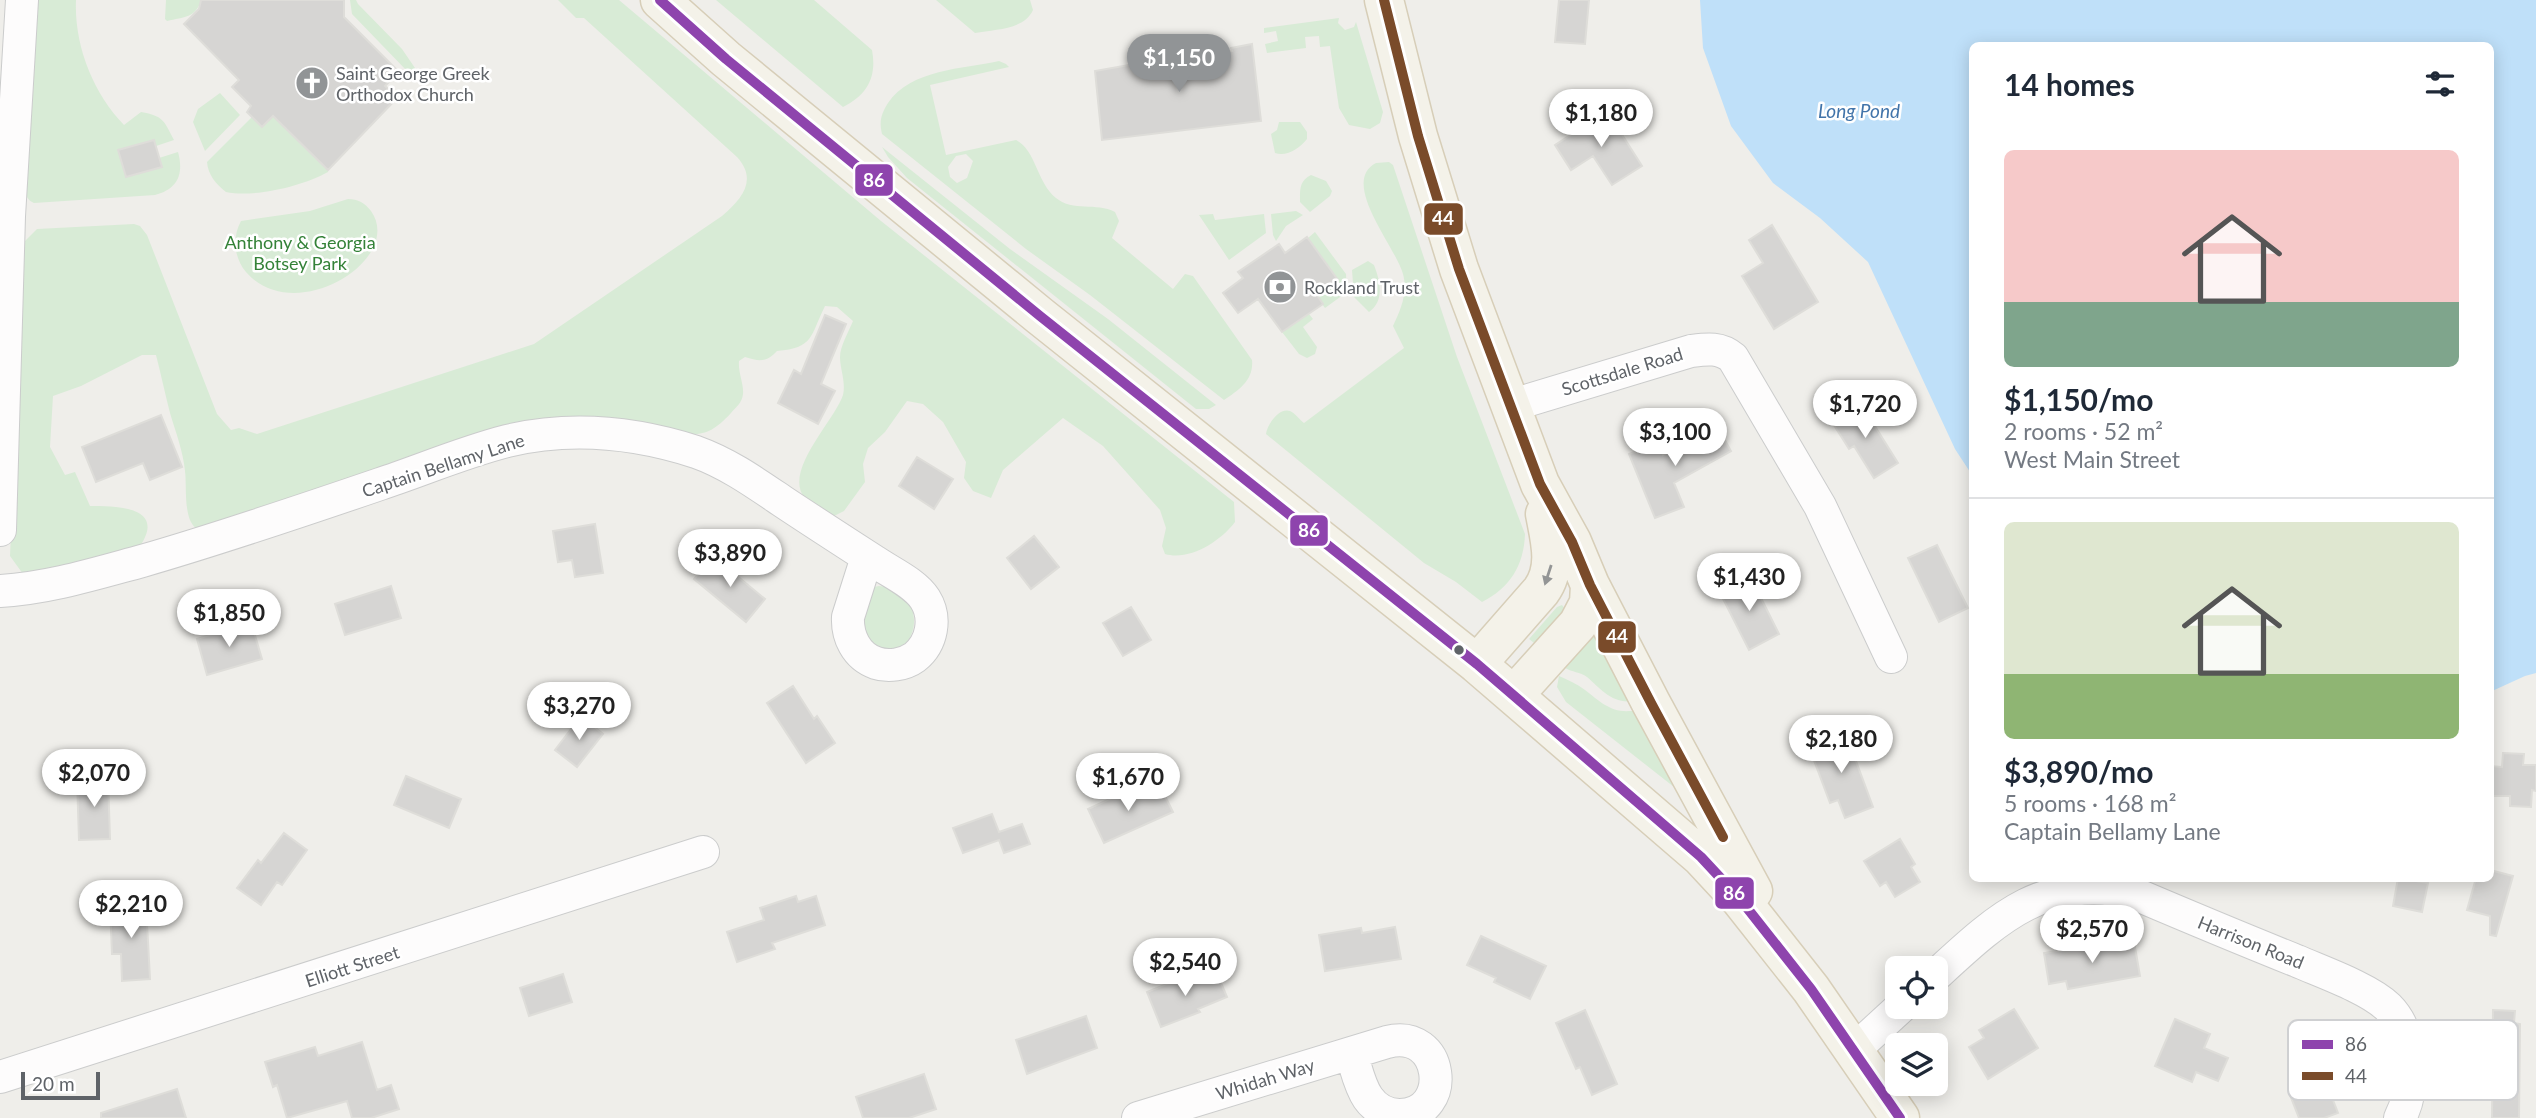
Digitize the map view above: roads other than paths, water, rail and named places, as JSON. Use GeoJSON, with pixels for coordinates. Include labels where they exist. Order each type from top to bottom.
{"type":"FeatureCollection","features":[{"type":"Feature","properties":{"kind":"main road"},"geometry":{"type":"LineString","coordinates":[[660,0],[726,59],[1040,316],[1477,664],[1589,757],[1701,857],[1740,899],[1811,989]]}},
{"type":"Feature","properties":{"kind":"main road"},"geometry":{"type":"LineString","coordinates":[[1384,0],[1418,136],[1459,269],[1540,484],[1572,542],[1590,585],[1738,864],[1811,989],[1900,1118]]}},
{"type":"Feature","properties":{"kind":"main road"},"geometry":{"type":"LineString","coordinates":[[1477,664],[1548,580],[1552,563],[1551,545],[1540,484]]}},
{"type":"Feature","properties":{"kind":"main road"},"geometry":{"type":"LineString","coordinates":[[1514,695],[1578,624],[1589,603],[1590,585]]}},
{"type":"Feature","properties":{"kind":"street"},"geometry":{"type":"LineString","coordinates":[[0,530],[9,216],[22,0]]}},
{"type":"Feature","properties":{"kind":"street","name":"Scottsdale Road"},"geometry":{"type":"LineString","coordinates":[[1509,406],[1691,351],[1718,349],[1726,352],[1733,358],[1820,506],[1891,657]]}},
{"type":"Feature","properties":{"kind":"street","name":"Captain Bellamy Lane"},"geometry":{"type":"LineString","coordinates":[[0,591],[32,589],[75,580],[264,524],[504,442],[559,433],[618,433],[674,445],[719,461],[867,557]]}},
{"type":"Feature","properties":{"kind":"street","name":"Elliott Street"},"geometry":{"type":"LineString","coordinates":[[0,1077],[704,852]]}},
{"type":"Feature","properties":{"kind":"street","name":"Harrison Road"},"geometry":{"type":"LineString","coordinates":[[1948,964],[2008,912],[2067,890],[2110,888],[2133,893],[2326,973],[2389,1008],[2395,1020]]}},
{"type":"Feature","properties":{"kind":"street"},"geometry":{"type":"LineString","coordinates":[[1853,1051],[1888,1019]]}},
{"type":"Feature","properties":{"kind":"street","name":"Whidah Way"},"geometry":{"type":"LineString","coordinates":[[1138,1118],[1351,1052]]}},
{"type":"Feature","properties":{"kind":"street","name":"Harrison Road"},"geometry":{"type":"LineString","coordinates":[[2400,1118],[2407,1100]]}},
{"type":"Feature","properties":{"kind":"water","name":"Long Pond"},"geometry":{"type":"Polygon","coordinates":[[[1700,0],[2536,0],[2536,673],[2494,690],[2494,42],[1969,42],[1969,470],[1955,449],[1868,262],[1820,218],[1773,183],[1731,126],[1703,48],[1700,0]]]}},
{"type":"Feature","properties":{"kind":"place","name":"Saint George Greek Orthodox Church"},"geometry":{"type":"Point","coordinates":[312,83]}},
{"type":"Feature","properties":{"kind":"place","name":"Rockland Trust"},"geometry":{"type":"Point","coordinates":[1280,287]}},
{"type":"Feature","properties":{"kind":"park label","name":"Anthony & Georgia Botsey Park"},"geometry":{"type":"Point","coordinates":[300,252]}}]}
